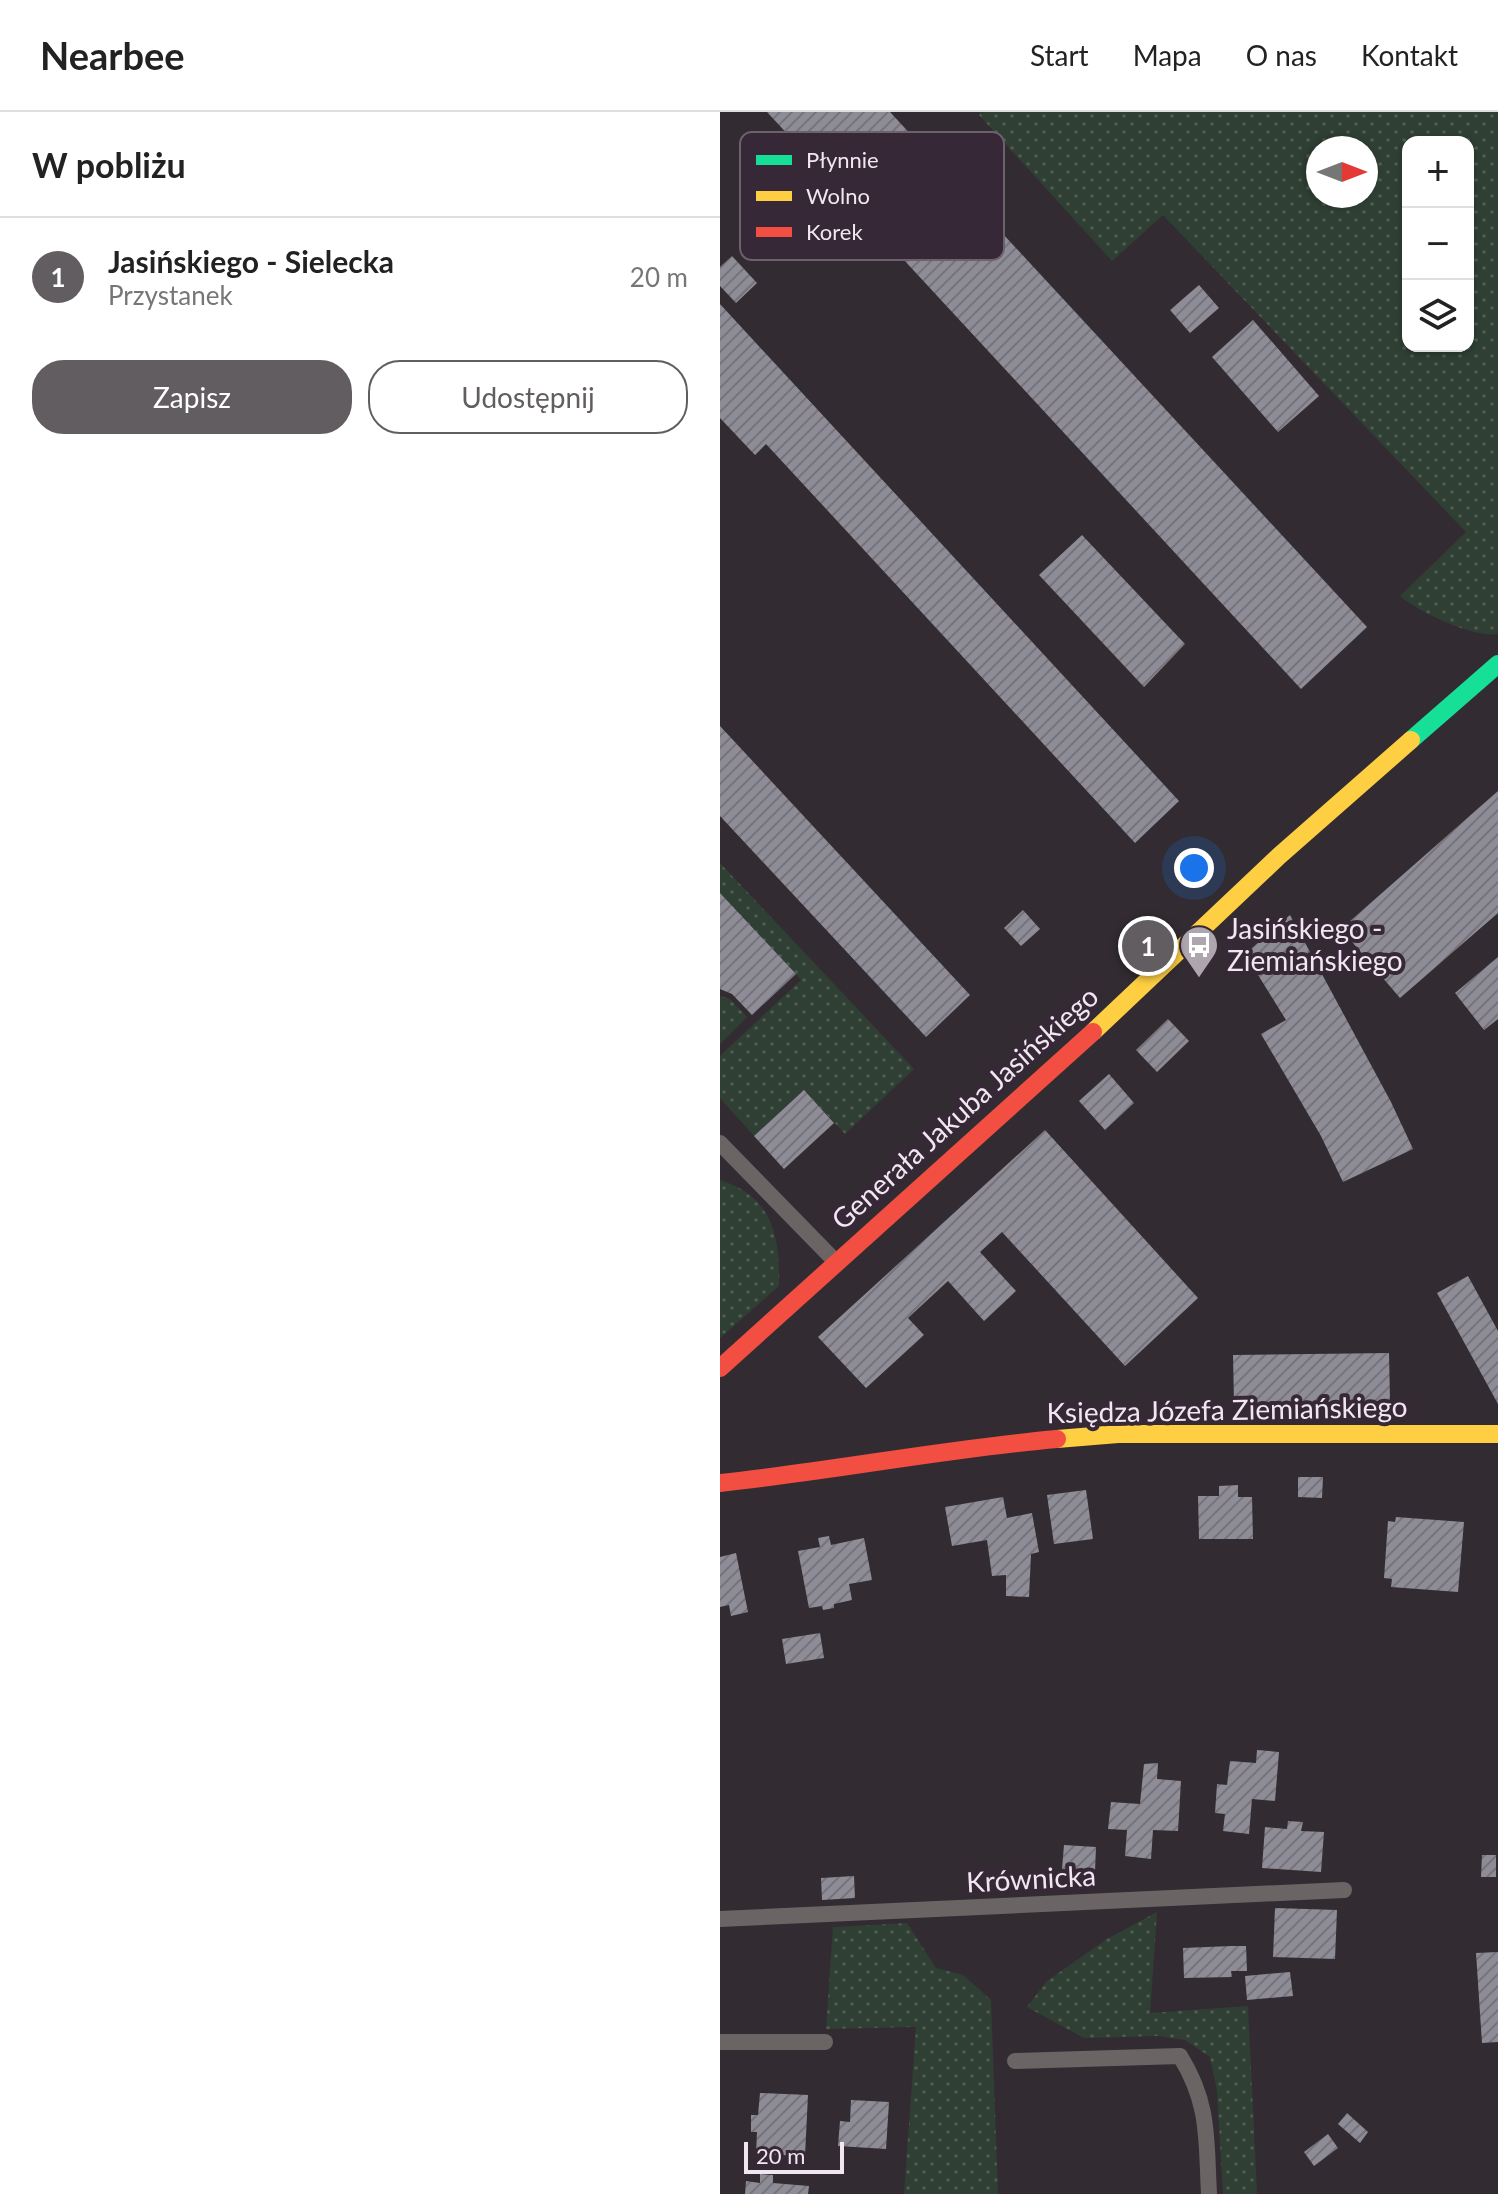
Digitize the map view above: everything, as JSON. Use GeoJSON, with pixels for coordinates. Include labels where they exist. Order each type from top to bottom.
{"type":"FeatureCollection","features":[{"type":"Feature","properties":{"kind":"street","name":"Generała Jakuba Jasińskiego"},"geometry":{"type":"LineString","coordinates":[[720,1368],[1093,1032],[1279,856],[1498,664]]}},
{"type":"Feature","properties":{"kind":"street","name":"Księdza Józefa Ziemiańskiego"},"geometry":{"type":"LineString","coordinates":[[720,1483],[806,1474],[989,1445],[1118,1434],[1498,1434]]}},
{"type":"Feature","properties":{"kind":"lane"},"geometry":{"type":"LineString","coordinates":[[720,1143],[836,1262]]}},
{"type":"Feature","properties":{"kind":"lane","name":"Krównicka"},"geometry":{"type":"LineString","coordinates":[[720,1919],[1344,1890]]}},
{"type":"Feature","properties":{"kind":"lane"},"geometry":{"type":"LineString","coordinates":[[720,2042],[825,2042]]}},
{"type":"Feature","properties":{"kind":"lane"},"geometry":{"type":"LineString","coordinates":[[1015,2061],[1180,2056],[1194,2077],[1204,2109],[1209,2194]]}},
{"type":"Feature","properties":{"kind":"green space"},"geometry":{"type":"Polygon","coordinates":[[[980,112],[1498,112],[1498,634],[1475,632],[1447,622],[1400,596],[1466,532],[1163,215],[1112,261],[1004,142],[1004,132],[994,132],[979,115],[980,112]]]}},
{"type":"Feature","properties":{"kind":"green space"},"geometry":{"type":"Polygon","coordinates":[[[720,863],[914,1069],[845,1134],[804,1090],[754,1136],[720,1098],[720,1056],[801,980],[720,893],[720,863]]]}},
{"type":"Feature","properties":{"kind":"green space"},"geometry":{"type":"Polygon","coordinates":[[[720,996],[730,999],[747,1017],[720,1044],[720,996]]]}},
{"type":"Feature","properties":{"kind":"green space"},"geometry":{"type":"Polygon","coordinates":[[[720,1180],[752,1197],[770,1221],[778,1251],[779,1286],[720,1338],[720,1180]]]}},
{"type":"Feature","properties":{"kind":"green space"},"geometry":{"type":"Polygon","coordinates":[[[1157,1912],[1150,2013],[1248,2006],[1257,2194],[1223,2194],[1217,2091],[1210,2057],[1185,2040],[1158,2036],[1084,2038],[1027,2007],[1047,1981],[1107,1939],[1157,1912]]]}},
{"type":"Feature","properties":{"kind":"green space"},"geometry":{"type":"Polygon","coordinates":[[[907,1923],[936,1968],[963,1975],[991,2000],[998,2194],[904,2194],[916,2027],[826,2029],[833,1927],[907,1923]]]}},
{"type":"Feature","properties":{"kind":"building"},"geometry":{"type":"Polygon","coordinates":[[[767,112],[890,112],[909,132],[786,132],[767,112]]]}},
{"type":"Feature","properties":{"kind":"building"},"geometry":{"type":"Polygon","coordinates":[[[1004,235],[1367,627],[1301,689],[904,260],[1004,260],[1004,235]]]}},
{"type":"Feature","properties":{"kind":"building"},"geometry":{"type":"Polygon","coordinates":[[[732,256],[757,283],[736,303],[720,286],[720,267],[732,256]]]}},
{"type":"Feature","properties":{"kind":"building"},"geometry":{"type":"Polygon","coordinates":[[[1199,285],[1219,308],[1190,333],[1170,310],[1199,285]]]}},
{"type":"Feature","properties":{"kind":"building"},"geometry":{"type":"Polygon","coordinates":[[[720,304],[1179,801],[1135,843],[766,444],[755,455],[720,418],[720,304]]]}},
{"type":"Feature","properties":{"kind":"building"},"geometry":{"type":"Polygon","coordinates":[[[1253,320],[1319,396],[1278,432],[1212,357],[1253,320]]]}},
{"type":"Feature","properties":{"kind":"building"},"geometry":{"type":"Polygon","coordinates":[[[1082,535],[1185,644],[1144,687],[1039,575],[1082,535]]]}},
{"type":"Feature","properties":{"kind":"building"},"geometry":{"type":"Polygon","coordinates":[[[720,726],[970,995],[926,1037],[720,816],[720,726]]]}},
{"type":"Feature","properties":{"kind":"building"},"geometry":{"type":"Polygon","coordinates":[[[1498,791],[1498,913],[1400,998],[1341,929],[1498,791]]]}},
{"type":"Feature","properties":{"kind":"building"},"geometry":{"type":"Polygon","coordinates":[[[720,893],[796,974],[752,1015],[732,994],[720,989],[720,893]]]}},
{"type":"Feature","properties":{"kind":"building"},"geometry":{"type":"Polygon","coordinates":[[[1023,910],[1040,929],[1021,946],[1004,928],[1023,910]]]}},
{"type":"Feature","properties":{"kind":"building"},"geometry":{"type":"Polygon","coordinates":[[[1290,915],[1413,1149],[1343,1182],[1321,1136],[1261,1034],[1286,1020],[1245,954],[1290,915]]]}},
{"type":"Feature","properties":{"kind":"building"},"geometry":{"type":"Polygon","coordinates":[[[1498,957],[1498,1019],[1484,1030],[1455,993],[1498,957]]]}},
{"type":"Feature","properties":{"kind":"building"},"geometry":{"type":"Polygon","coordinates":[[[1168,1019],[1189,1041],[1157,1072],[1136,1050],[1168,1019]]]}},
{"type":"Feature","properties":{"kind":"building"},"geometry":{"type":"Polygon","coordinates":[[[1109,1074],[1134,1103],[1105,1130],[1079,1101],[1109,1074]]]}},
{"type":"Feature","properties":{"kind":"building"},"geometry":{"type":"Polygon","coordinates":[[[804,1090],[834,1123],[784,1169],[754,1136],[804,1090]]]}},
{"type":"Feature","properties":{"kind":"building"},"geometry":{"type":"Polygon","coordinates":[[[1045,1130],[1198,1298],[1125,1366],[1002,1232],[980,1252],[1016,1291],[984,1321],[948,1281],[908,1318],[924,1335],[866,1388],[818,1337],[1045,1130]]]}},
{"type":"Feature","properties":{"kind":"building"},"geometry":{"type":"Polygon","coordinates":[[[1468,1276],[1498,1331],[1498,1404],[1437,1293],[1468,1276]]]}},
{"type":"Feature","properties":{"kind":"building"},"geometry":{"type":"Polygon","coordinates":[[[1389,1353],[1390,1401],[1234,1403],[1233,1355],[1389,1353]]]}},
{"type":"Feature","properties":{"kind":"building"},"geometry":{"type":"Polygon","coordinates":[[[1298,1477],[1323,1477],[1322,1498],[1298,1497],[1298,1477]]]}},
{"type":"Feature","properties":{"kind":"building"},"geometry":{"type":"Polygon","coordinates":[[[1238,1485],[1238,1497],[1252,1497],[1253,1539],[1199,1539],[1198,1496],[1219,1496],[1219,1486],[1238,1485]]]}},
{"type":"Feature","properties":{"kind":"building"},"geometry":{"type":"Polygon","coordinates":[[[1086,1490],[1093,1539],[1054,1544],[1047,1495],[1086,1490]]]}},
{"type":"Feature","properties":{"kind":"building"},"geometry":{"type":"Polygon","coordinates":[[[1003,1497],[1007,1518],[1032,1513],[1039,1552],[1031,1554],[1029,1597],[1006,1596],[1006,1575],[992,1576],[987,1540],[952,1546],[945,1507],[1003,1497]]]}},
{"type":"Feature","properties":{"kind":"building"},"geometry":{"type":"Polygon","coordinates":[[[1396,1517],[1464,1522],[1458,1592],[1391,1587],[1392,1579],[1384,1578],[1388,1521],[1395,1522],[1396,1517]]]}},
{"type":"Feature","properties":{"kind":"building"},"geometry":{"type":"Polygon","coordinates":[[[829,1536],[831,1545],[864,1538],[872,1580],[849,1584],[852,1600],[834,1604],[834,1608],[809,1608],[798,1551],[820,1547],[818,1538],[829,1536]]]}},
{"type":"Feature","properties":{"kind":"building"},"geometry":{"type":"Polygon","coordinates":[[[736,1553],[748,1612],[731,1616],[729,1605],[720,1607],[720,1557],[736,1553]]]}},
{"type":"Feature","properties":{"kind":"building"},"geometry":{"type":"Polygon","coordinates":[[[820,1633],[824,1658],[786,1664],[782,1639],[820,1633]]]}},
{"type":"Feature","properties":{"kind":"building"},"geometry":{"type":"Polygon","coordinates":[[[1257,1750],[1279,1752],[1275,1801],[1252,1799],[1249,1834],[1223,1831],[1225,1814],[1215,1813],[1217,1784],[1227,1785],[1230,1761],[1256,1763],[1257,1750]]]}},
{"type":"Feature","properties":{"kind":"building"},"geometry":{"type":"Polygon","coordinates":[[[1158,1763],[1157,1779],[1181,1781],[1178,1831],[1153,1830],[1151,1859],[1125,1856],[1127,1830],[1108,1829],[1111,1802],[1140,1804],[1144,1764],[1158,1763]]]}},
{"type":"Feature","properties":{"kind":"building"},"geometry":{"type":"Polygon","coordinates":[[[1288,1821],[1303,1822],[1301,1831],[1324,1832],[1321,1872],[1262,1868],[1265,1827],[1287,1829],[1288,1821]]]}},
{"type":"Feature","properties":{"kind":"building"},"geometry":{"type":"Polygon","coordinates":[[[1064,1845],[1096,1847],[1095,1871],[1062,1869],[1064,1845]]]}},
{"type":"Feature","properties":{"kind":"building"},"geometry":{"type":"Polygon","coordinates":[[[1482,1855],[1496,1855],[1496,1877],[1481,1877],[1482,1855]]]}},
{"type":"Feature","properties":{"kind":"building"},"geometry":{"type":"Polygon","coordinates":[[[854,1876],[855,1898],[822,1900],[821,1878],[854,1876]]]}},
{"type":"Feature","properties":{"kind":"building"},"geometry":{"type":"Polygon","coordinates":[[[1275,1908],[1337,1910],[1335,1959],[1273,1957],[1275,1908]]]}},
{"type":"Feature","properties":{"kind":"building"},"geometry":{"type":"Polygon","coordinates":[[[1246,1946],[1247,1971],[1231,1971],[1232,1977],[1184,1978],[1183,1948],[1246,1946]]]}},
{"type":"Feature","properties":{"kind":"building"},"geometry":{"type":"Polygon","coordinates":[[[1498,1952],[1498,2042],[1482,2043],[1476,1953],[1498,1952]]]}},
{"type":"Feature","properties":{"kind":"building"},"geometry":{"type":"Polygon","coordinates":[[[1290,1972],[1293,1996],[1247,2000],[1245,1976],[1290,1972]]]}},
{"type":"Feature","properties":{"kind":"building"},"geometry":{"type":"Polygon","coordinates":[[[760,2093],[808,2095],[805,2156],[756,2154],[757,2132],[751,2132],[751,2115],[758,2115],[760,2093]]]}},
{"type":"Feature","properties":{"kind":"building"},"geometry":{"type":"Polygon","coordinates":[[[851,2100],[889,2102],[886,2149],[838,2146],[840,2121],[850,2122],[851,2100]]]}},
{"type":"Feature","properties":{"kind":"building"},"geometry":{"type":"Polygon","coordinates":[[[1347,2113],[1368,2132],[1360,2143],[1338,2124],[1347,2113]]]}},
{"type":"Feature","properties":{"kind":"building"},"geometry":{"type":"Polygon","coordinates":[[[1328,2134],[1338,2148],[1314,2166],[1304,2152],[1328,2134]]]}},
{"type":"Feature","properties":{"kind":"building"},"geometry":{"type":"Polygon","coordinates":[[[760,2174],[773,2175],[773,2183],[809,2186],[808,2194],[745,2194],[746,2181],[760,2183],[760,2174]]]}},
{"type":"Feature","properties":{"kind":"traffic: fast"},"geometry":{"type":"LineString","coordinates":[[1411,740],[1498,664]]}},
{"type":"Feature","properties":{"kind":"traffic: slow"},"geometry":{"type":"LineString","coordinates":[[1093,1032],[1279,856],[1411,740]]}},
{"type":"Feature","properties":{"kind":"traffic: slow"},"geometry":{"type":"LineString","coordinates":[[1057,1439],[1118,1434],[1498,1434]]}},
{"type":"Feature","properties":{"kind":"traffic: jam"},"geometry":{"type":"LineString","coordinates":[[720,1368],[1093,1032]]}},
{"type":"Feature","properties":{"kind":"traffic: jam"},"geometry":{"type":"LineString","coordinates":[[720,1483],[1057,1439]]}},
{"type":"Feature","properties":{"kind":"place","name":"Jasińskiego - Sielecka"},"geometry":{"type":"Point","coordinates":[1148,946]}},
{"type":"Feature","properties":{"kind":"place","name":"Jasińskiego - Ziemiańskiego"},"geometry":{"type":"Point","coordinates":[1199,979]}}]}
